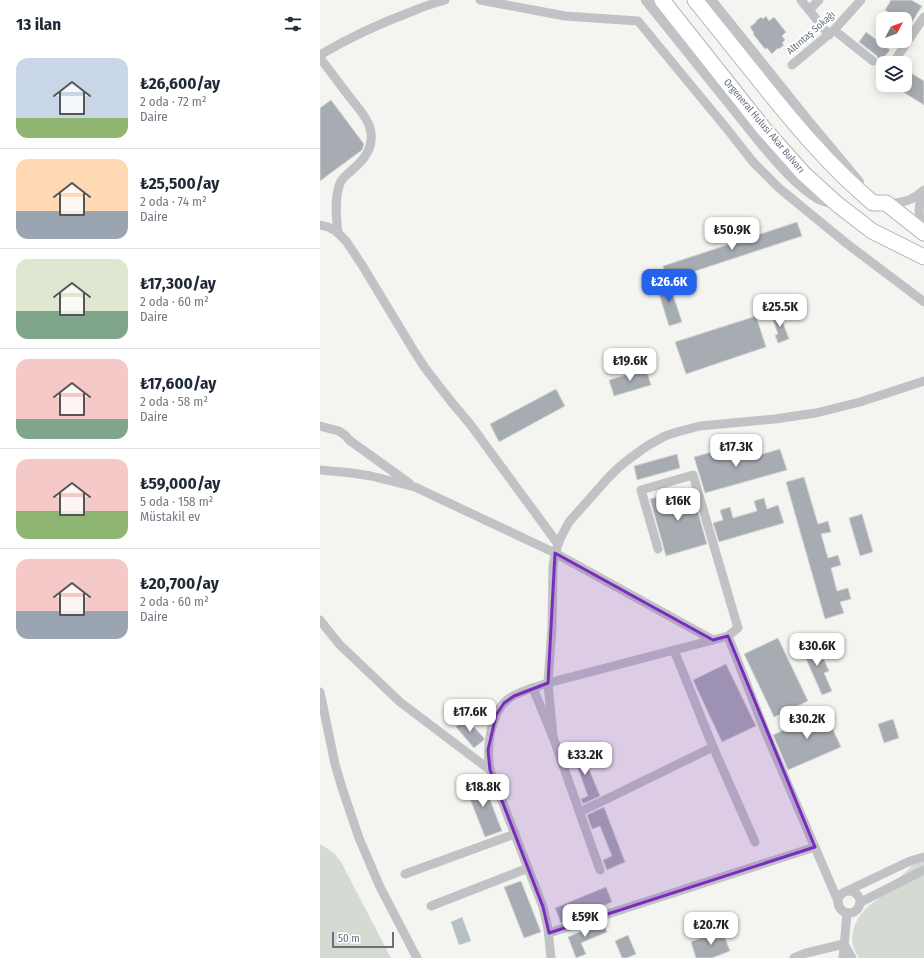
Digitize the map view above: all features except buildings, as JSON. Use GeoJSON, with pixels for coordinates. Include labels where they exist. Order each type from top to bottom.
{"type":"FeatureCollection","features":[{"type":"Feature","properties":{"kind":"main road","name":"Orgeneral Hulusi Akar Bulvarı"},"geometry":{"type":"LineString","coordinates":[[662,0],[764,129],[803,173],[837,204],[872,231],[924,257]]}},
{"type":"Feature","properties":{"kind":"main road"},"geometry":{"type":"LineString","coordinates":[[695,0],[778,103],[820,152],[850,183],[924,232]]}},
{"type":"Feature","properties":{"kind":"street"},"geometry":{"type":"LineString","coordinates":[[338,233],[336,212],[339,188],[343,178],[358,165],[368,153],[371,144],[371,134],[370,128],[364,116],[321,52],[394,18],[446,0]]}},
{"type":"Feature","properties":{"kind":"street"},"geometry":{"type":"LineString","coordinates":[[480,0],[565,16],[638,21],[727,129],[739,146],[767,177],[790,198],[846,243],[924,302]]}},
{"type":"Feature","properties":{"kind":"street"},"geometry":{"type":"LineString","coordinates":[[647,0],[762,144],[795,179],[810,192],[821,199],[837,204]]}},
{"type":"Feature","properties":{"kind":"street"},"geometry":{"type":"LineString","coordinates":[[710,0],[807,121],[865,190],[880,203],[898,203],[910,200],[924,190]]}},
{"type":"Feature","properties":{"kind":"street"},"geometry":{"type":"LineString","coordinates":[[801,0],[831,32],[873,61]]}},
{"type":"Feature","properties":{"kind":"street"},"geometry":{"type":"LineString","coordinates":[[809,10],[818,0]]}},
{"type":"Feature","properties":{"kind":"street","name":"Altıntaş Sokağı"},"geometry":{"type":"LineString","coordinates":[[792,64],[831,32],[861,0]]}},
{"type":"Feature","properties":{"kind":"street"},"geometry":{"type":"LineString","coordinates":[[898,56],[924,17]]}},
{"type":"Feature","properties":{"kind":"street"},"geometry":{"type":"LineString","coordinates":[[924,190],[919,215],[924,232]]}},
{"type":"Feature","properties":{"kind":"street"},"geometry":{"type":"LineString","coordinates":[[320,225],[328,227],[338,233],[346,241],[425,368],[470,424],[557,548]]}},
{"type":"Feature","properties":{"kind":"street"},"geometry":{"type":"LineString","coordinates":[[554,737],[548,683],[552,627],[553,567],[557,548],[564,530],[569,522],[608,478],[628,459],[641,450],[665,436],[678,432],[700,426],[775,419],[816,413],[860,402],[924,381]]}},
{"type":"Feature","properties":{"kind":"street"},"geometry":{"type":"LineString","coordinates":[[320,426],[342,433],[349,440],[415,487]]}},
{"type":"Feature","properties":{"kind":"street"},"geometry":{"type":"LineString","coordinates":[[320,470],[371,476],[415,487],[557,548],[713,640]]}},
{"type":"Feature","properties":{"kind":"street"},"geometry":{"type":"LineString","coordinates":[[551,958],[549,933],[543,907],[490,770],[488,756],[489,743],[496,715],[508,699],[533,688],[728,636],[738,628],[693,474],[641,490],[658,549]]}},
{"type":"Feature","properties":{"kind":"street"},"geometry":{"type":"LineString","coordinates":[[320,620],[338,644],[400,702],[490,770]]}},
{"type":"Feature","properties":{"kind":"street"},"geometry":{"type":"LineString","coordinates":[[728,636],[765,731],[840,908],[842,911],[847,913],[856,911],[861,902],[859,895],[850,890]]}},
{"type":"Feature","properties":{"kind":"street"},"geometry":{"type":"LineString","coordinates":[[674,650],[713,747],[755,842]]}},
{"type":"Feature","properties":{"kind":"street"},"geometry":{"type":"LineString","coordinates":[[533,688],[554,737],[600,870]]}},
{"type":"Feature","properties":{"kind":"street"},"geometry":{"type":"LineString","coordinates":[[320,692],[323,721],[342,788],[359,838],[380,887],[417,958]]}},
{"type":"Feature","properties":{"kind":"street"},"geometry":{"type":"LineString","coordinates":[[580,812],[713,747]]}},
{"type":"Feature","properties":{"kind":"street"},"geometry":{"type":"LineString","coordinates":[[405,874],[515,834]]}},
{"type":"Feature","properties":{"kind":"street"},"geometry":{"type":"LineString","coordinates":[[549,933],[815,847]]}},
{"type":"Feature","properties":{"kind":"street"},"geometry":{"type":"LineString","coordinates":[[838,901],[838,898],[843,892],[910,861],[924,857]]}},
{"type":"Feature","properties":{"kind":"street"},"geometry":{"type":"LineString","coordinates":[[431,906],[528,868]]}},
{"type":"Feature","properties":{"kind":"street"},"geometry":{"type":"LineString","coordinates":[[861,902],[924,870]]}},
{"type":"Feature","properties":{"kind":"street"},"geometry":{"type":"LineString","coordinates":[[843,958],[847,913]]}},
{"type":"Feature","properties":{"kind":"street"},"geometry":{"type":"LineString","coordinates":[[794,958],[844,944]]}},
{"type":"Feature","properties":{"kind":"street"},"geometry":{"type":"LineString","coordinates":[[844,944],[852,958]]}},
{"type":"Feature","properties":{"kind":"highlighted area"},"geometry":{"type":"Polygon","coordinates":[[[555,553],[713,640],[728,636],[815,847],[549,933],[543,907],[490,770],[488,750],[496,715],[504,703],[514,696],[548,683],[555,553]]]}},
{"type":"Feature","properties":{"kind":"shaded area"},"geometry":{"type":"Polygon","coordinates":[[[320,844],[334,853],[341,862],[391,958],[320,958],[320,844]]]}},
{"type":"Feature","properties":{"kind":"shaded area"},"geometry":{"type":"Polygon","coordinates":[[[924,854],[924,958],[859,958],[853,948],[852,939],[858,919],[866,908],[877,900],[924,854]]]}},
{"type":"Feature","properties":{"kind":"shaded area"},"geometry":{"type":"Polygon","coordinates":[[[462,917],[471,941],[459,945],[451,922],[462,917]]]}}]}
